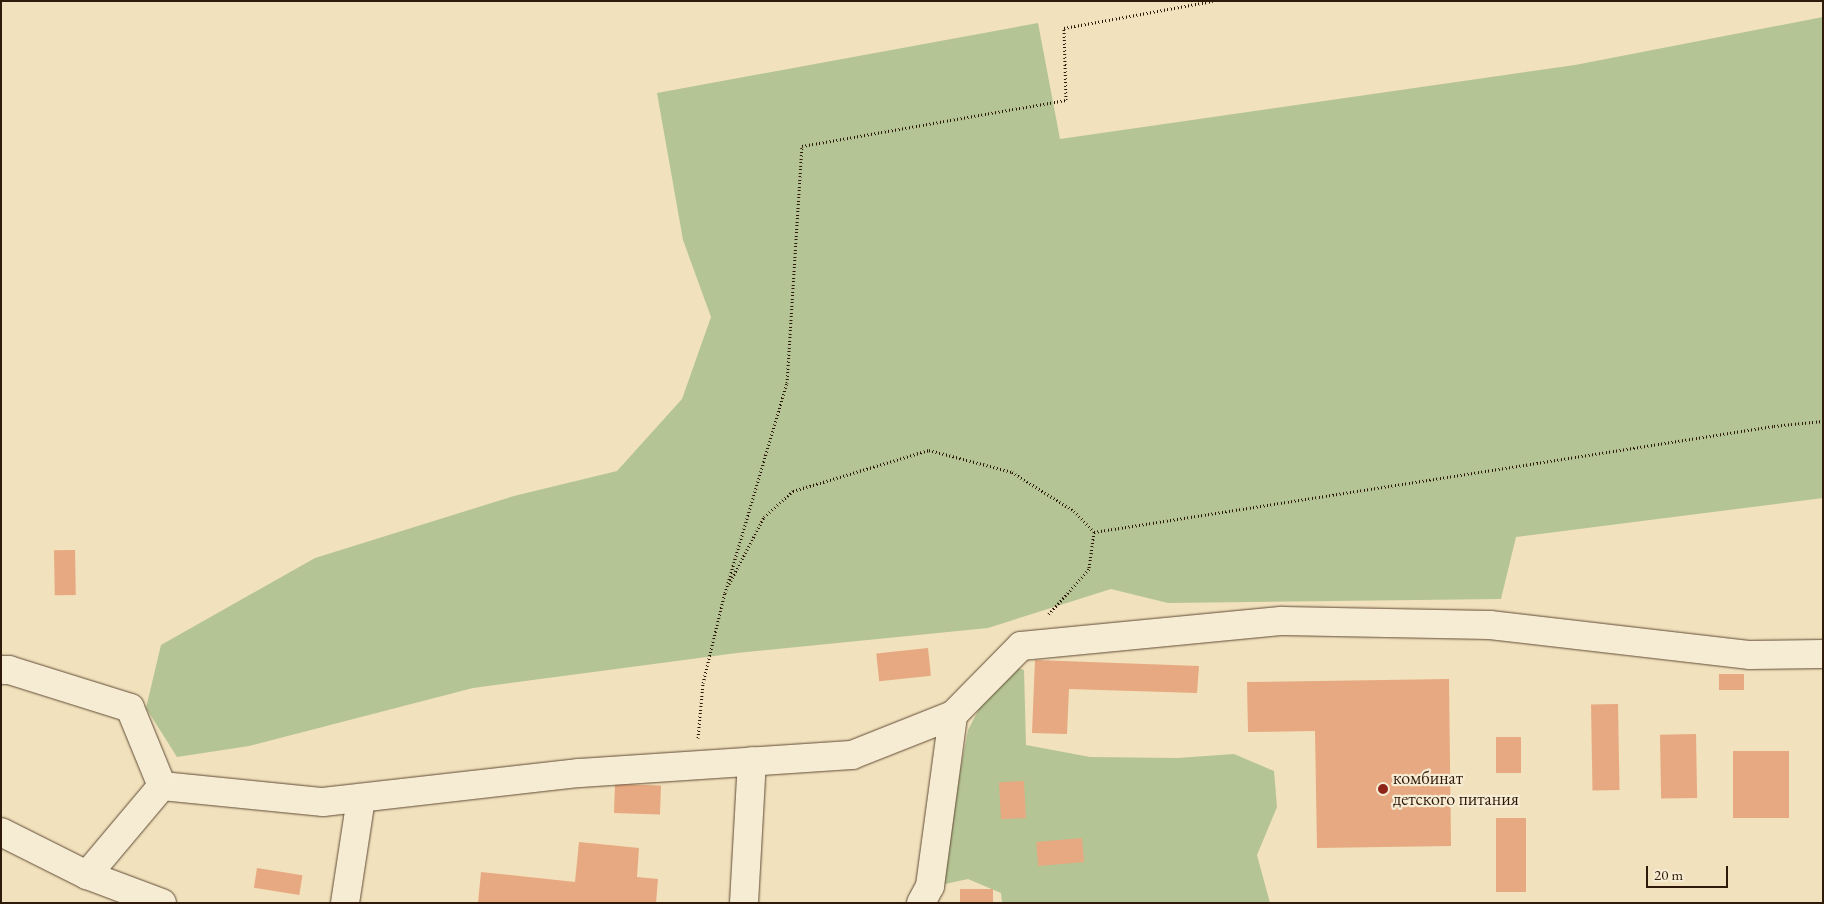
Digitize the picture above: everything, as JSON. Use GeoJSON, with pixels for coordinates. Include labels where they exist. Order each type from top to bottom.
{"type":"FeatureCollection","features":[{"type":"Feature","properties":{"kind":"lane"},"geometry":{"type":"LineString","coordinates":[[162,786],[323,802],[579,772],[852,755],[953,715],[1021,646],[1283,621],[1490,625],[1750,655],[1823,654]]}},
{"type":"Feature","properties":{"kind":"lane"},"geometry":{"type":"LineString","coordinates":[[1,670],[9,670],[130,708],[162,786]]}},
{"type":"Feature","properties":{"kind":"lane"},"geometry":{"type":"LineString","coordinates":[[921,903],[930,886],[953,715]]}},
{"type":"Feature","properties":{"kind":"lane"},"geometry":{"type":"LineString","coordinates":[[744,903],[752,761]]}},
{"type":"Feature","properties":{"kind":"lane"},"geometry":{"type":"LineString","coordinates":[[87,875],[162,786]]}},
{"type":"Feature","properties":{"kind":"lane"},"geometry":{"type":"LineString","coordinates":[[345,903],[361,798]]}},
{"type":"Feature","properties":{"kind":"lane"},"geometry":{"type":"LineString","coordinates":[[1,832],[87,875],[162,903]]}},
{"type":"Feature","properties":{"kind":"path"},"geometry":{"type":"LineString","coordinates":[[696,765],[703,682],[725,593],[787,383],[802,146],[1066,100],[1064,28],[1213,1]]}},
{"type":"Feature","properties":{"kind":"path"},"geometry":{"type":"LineString","coordinates":[[1094,532],[1774,426],[1823,421]]}},
{"type":"Feature","properties":{"kind":"path"},"geometry":{"type":"LineString","coordinates":[[725,593],[764,517],[793,491],[929,450],[1012,472],[1074,511],[1094,532]]}},
{"type":"Feature","properties":{"kind":"path"},"geometry":{"type":"LineString","coordinates":[[1021,646],[1089,569],[1094,532]]}},
{"type":"Feature","properties":{"kind":"green space"},"geometry":{"type":"Polygon","coordinates":[[[1823,17],[1823,498],[1516,537],[1501,599],[1168,603],[1111,589],[988,628],[737,653],[473,688],[249,746],[177,757],[146,708],[161,645],[315,558],[514,496],[617,471],[682,399],[711,317],[683,240],[657,93],[1038,23],[1060,139],[1575,65],[1823,17]]]}},
{"type":"Feature","properties":{"kind":"green space"},"geometry":{"type":"Polygon","coordinates":[[[1015,667],[1024,670],[1026,745],[1090,757],[1178,758],[1234,754],[1274,771],[1277,807],[1257,855],[1270,903],[1002,903],[1001,893],[968,879],[945,884],[947,839],[968,730],[985,697],[1015,667]]]}},
{"type":"Feature","properties":{"kind":"building"},"geometry":{"type":"Polygon","coordinates":[[[54,550],[75,550],[76,595],[55,595],[54,550]]]}},
{"type":"Feature","properties":{"kind":"building"},"geometry":{"type":"Polygon","coordinates":[[[928,648],[931,676],[879,681],[876,653],[928,648]]]}},
{"type":"Feature","properties":{"kind":"building"},"geometry":{"type":"Polygon","coordinates":[[[1035,660],[1199,666],[1197,693],[1069,689],[1067,734],[1032,733],[1035,660]]]}},
{"type":"Feature","properties":{"kind":"building"},"geometry":{"type":"Polygon","coordinates":[[[1719,674],[1744,674],[1744,690],[1719,690],[1719,674]]]}},
{"type":"Feature","properties":{"kind":"building","name":"комбинат детского питания"},"geometry":{"type":"Polygon","coordinates":[[[1449,679],[1451,846],[1317,848],[1315,731],[1248,732],[1247,682],[1449,679]]]}},
{"type":"Feature","properties":{"kind":"building"},"geometry":{"type":"Polygon","coordinates":[[[1591,704],[1618,704],[1620,790],[1593,790],[1591,704]]]}},
{"type":"Feature","properties":{"kind":"building"},"geometry":{"type":"Polygon","coordinates":[[[1696,734],[1697,798],[1661,799],[1660,735],[1696,734]]]}},
{"type":"Feature","properties":{"kind":"building"},"geometry":{"type":"Polygon","coordinates":[[[1496,737],[1521,737],[1521,773],[1496,773],[1496,737]]]}},
{"type":"Feature","properties":{"kind":"building"},"geometry":{"type":"Polygon","coordinates":[[[1733,751],[1789,751],[1789,818],[1733,818],[1733,751]]]}},
{"type":"Feature","properties":{"kind":"building"},"geometry":{"type":"Polygon","coordinates":[[[1024,781],[1026,818],[1001,819],[999,782],[1024,781]]]}},
{"type":"Feature","properties":{"kind":"building"},"geometry":{"type":"Polygon","coordinates":[[[615,784],[661,786],[660,815],[614,813],[615,784]]]}},
{"type":"Feature","properties":{"kind":"building"},"geometry":{"type":"Polygon","coordinates":[[[1496,818],[1526,818],[1526,892],[1496,892],[1496,818]]]}},
{"type":"Feature","properties":{"kind":"building"},"geometry":{"type":"Polygon","coordinates":[[[1082,838],[1084,862],[1038,866],[1036,842],[1082,838]]]}},
{"type":"Feature","properties":{"kind":"building"},"geometry":{"type":"Polygon","coordinates":[[[579,842],[639,848],[637,877],[658,879],[656,903],[478,903],[481,872],[575,882],[579,842]]]}},
{"type":"Feature","properties":{"kind":"building"},"geometry":{"type":"Polygon","coordinates":[[[257,868],[302,875],[299,895],[254,888],[257,868]]]}},
{"type":"Feature","properties":{"kind":"building"},"geometry":{"type":"Polygon","coordinates":[[[960,889],[993,889],[993,903],[960,903],[960,889]]]}},
{"type":"Feature","properties":{"kind":"place","name":"комбинат детского питания"},"geometry":{"type":"Point","coordinates":[1383,789]}}]}
